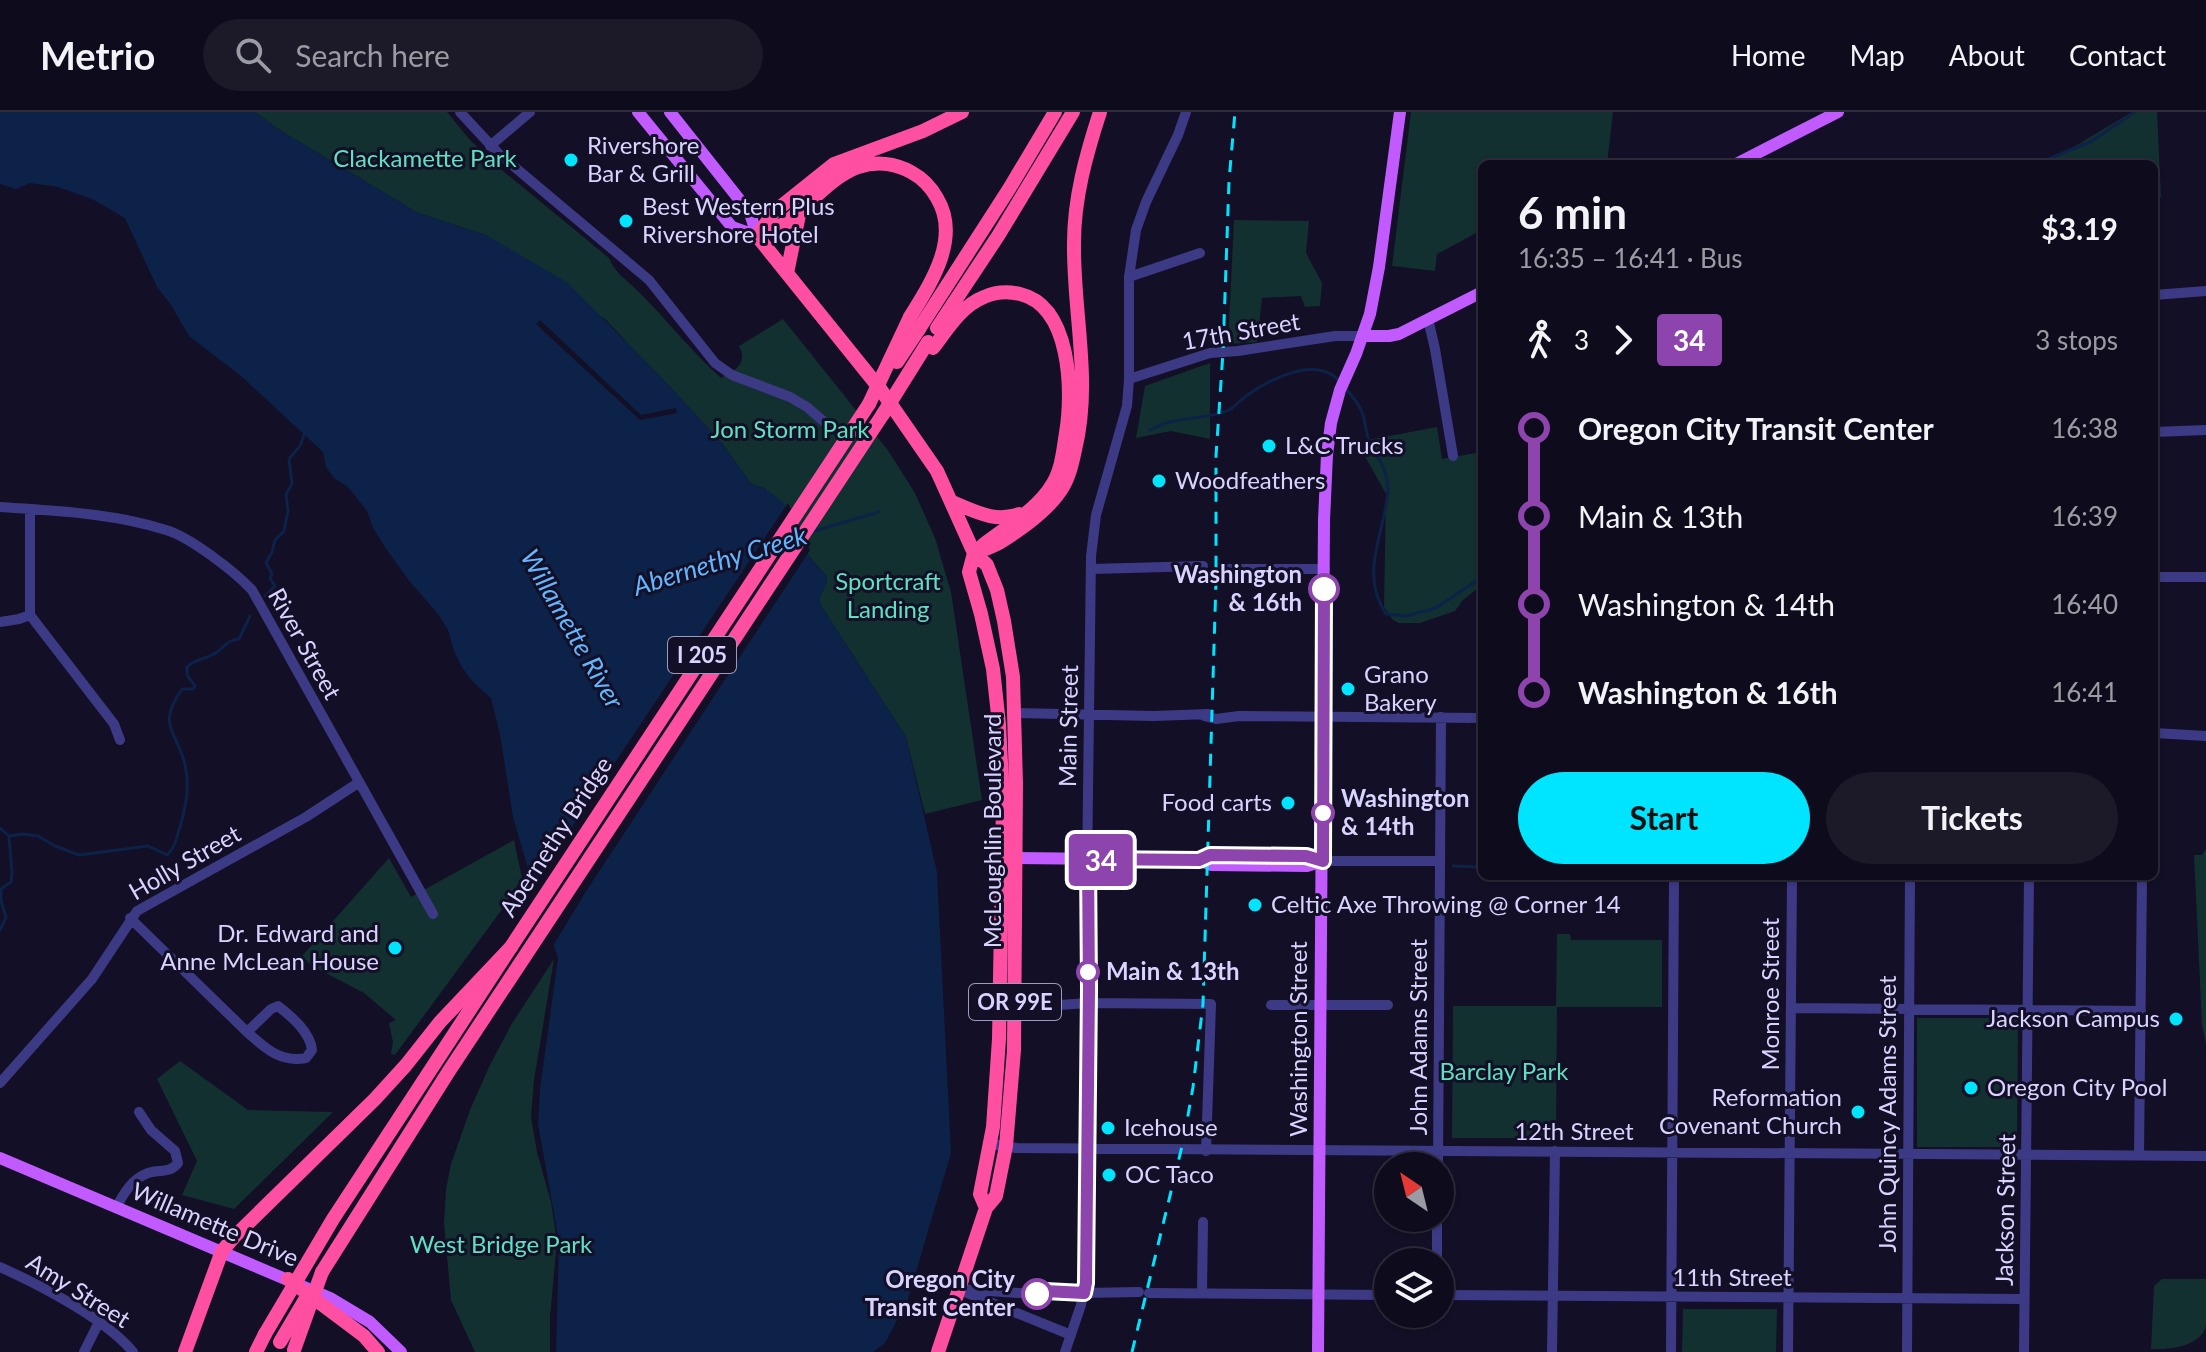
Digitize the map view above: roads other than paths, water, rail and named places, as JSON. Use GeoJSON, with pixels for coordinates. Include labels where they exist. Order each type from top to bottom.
{"type":"FeatureCollection","features":[{"type":"Feature","properties":{"kind":"highway"},"geometry":{"type":"LineString","coordinates":[[757,236],[774,212],[834,164],[923,131],[962,112]]}},
{"type":"Feature","properties":{"kind":"highway","name":"I 205"},"geometry":{"type":"LineString","coordinates":[[915,323],[980,235],[1055,112]]}},
{"type":"Feature","properties":{"kind":"highway","name":"I 205"},"geometry":{"type":"LineString","coordinates":[[930,345],[1073,112]]}},
{"type":"Feature","properties":{"kind":"highway"},"geometry":{"type":"LineString","coordinates":[[974,553],[999,545],[1039,515],[1062,489],[1072,465],[1083,408],[1074,227],[1082,174],[1100,112]]}},
{"type":"Feature","properties":{"kind":"highway"},"geometry":{"type":"LineString","coordinates":[[757,236],[783,224],[844,174],[861,166],[891,164],[907,170],[923,180],[936,195],[945,223],[945,242],[915,323]]}},
{"type":"Feature","properties":{"kind":"highway"},"geometry":{"type":"LineString","coordinates":[[787,273],[800,210]]}},
{"type":"Feature","properties":{"kind":"highway","name":"McLoughlin Boulevard"},"geometry":{"type":"LineString","coordinates":[[757,236],[905,423],[937,471],[974,553],[987,565],[1000,602],[1011,664],[1014,713],[1010,858],[999,1039],[996,1196],[986,1208],[938,1352]]}},
{"type":"Feature","properties":{"kind":"highway"},"geometry":{"type":"LineString","coordinates":[[930,345],[970,305],[983,297],[1009,292],[1035,300],[1053,320],[1067,363],[1070,410],[1058,475],[1049,490],[1027,511],[974,553]]}},
{"type":"Feature","properties":{"kind":"highway","name":"Abernethy Bridge"},"geometry":{"type":"LineString","coordinates":[[256,1352],[333,1219],[869,404],[915,323]]}},
{"type":"Feature","properties":{"kind":"highway","name":"Abernethy Bridge"},"geometry":{"type":"LineString","coordinates":[[277,1347],[442,1083],[930,345]]}},
{"type":"Feature","properties":{"kind":"highway"},"geometry":{"type":"LineString","coordinates":[[952,502],[990,517],[1011,517],[1027,511]]}},
{"type":"Feature","properties":{"kind":"highway","name":"McLoughlin Boulevard"},"geometry":{"type":"LineString","coordinates":[[974,553],[969,572],[988,642],[999,724],[1010,858],[1015,1008],[1012,1090],[998,1145]]}},
{"type":"Feature","properties":{"kind":"highway"},"geometry":{"type":"LineString","coordinates":[[185,1352],[222,1251],[375,1099],[440,1022],[511,947]]}},
{"type":"Feature","properties":{"kind":"highway"},"geometry":{"type":"LineString","coordinates":[[294,1351],[322,1272]]}},
{"type":"Feature","properties":{"kind":"highway"},"geometry":{"type":"LineString","coordinates":[[288,1279],[364,1336],[378,1352]]}},
{"type":"Feature","properties":{"kind":"main road","name":"McLoughlin Boulevard"},"geometry":{"type":"LineString","coordinates":[[638,112],[732,227],[757,236]]}},
{"type":"Feature","properties":{"kind":"main road","name":"McLoughlin Boulevard"},"geometry":{"type":"LineString","coordinates":[[670,112],[750,213],[757,236]]}},
{"type":"Feature","properties":{"kind":"main road","name":"Washington Street"},"geometry":{"type":"LineString","coordinates":[[1318,1352],[1324,520],[1328,446],[1334,409],[1363,336],[1377,276],[1400,112]]}},
{"type":"Feature","properties":{"kind":"main road"},"geometry":{"type":"LineString","coordinates":[[1744,160],[1838,112]]}},
{"type":"Feature","properties":{"kind":"main road"},"geometry":{"type":"LineString","coordinates":[[1363,336],[1394,335],[1478,294]]}},
{"type":"Feature","properties":{"kind":"main road"},"geometry":{"type":"LineString","coordinates":[[1010,858],[1199,860],[1210,855],[1306,856],[1323,861]]}},
{"type":"Feature","properties":{"kind":"main road","name":"Willamette Drive"},"geometry":{"type":"LineString","coordinates":[[0,1158],[288,1279],[353,1310],[401,1352]]}},
{"type":"Feature","properties":{"kind":"street"},"geometry":{"type":"LineString","coordinates":[[460,112],[490,146],[649,280],[720,367],[732,375],[790,397],[829,426]]}},
{"type":"Feature","properties":{"kind":"street"},"geometry":{"type":"LineString","coordinates":[[490,146],[530,112]]}},
{"type":"Feature","properties":{"kind":"street","name":"Main Street"},"geometry":{"type":"LineString","coordinates":[[1065,1352],[1084,1293],[1087,1271],[1091,569],[1096,515],[1124,420],[1129,379],[1129,277],[1132,252],[1142,211],[1186,112]]}},
{"type":"Feature","properties":{"kind":"street"},"geometry":{"type":"LineString","coordinates":[[1129,277],[1200,253]]}},
{"type":"Feature","properties":{"kind":"street"},"geometry":{"type":"LineString","coordinates":[[2158,295],[2206,291]]}},
{"type":"Feature","properties":{"kind":"street"},"geometry":{"type":"LineString","coordinates":[[1428,319],[1453,456]]}},
{"type":"Feature","properties":{"kind":"street","name":"17th Street"},"geometry":{"type":"LineString","coordinates":[[1129,379],[1210,353],[1335,336],[1363,336]]}},
{"type":"Feature","properties":{"kind":"street"},"geometry":{"type":"LineString","coordinates":[[2158,432],[2206,430]]}},
{"type":"Feature","properties":{"kind":"street","name":"River Street"},"geometry":{"type":"LineString","coordinates":[[0,507],[66,510],[168,530],[236,573],[252,590],[433,914]]}},
{"type":"Feature","properties":{"kind":"street"},"geometry":{"type":"LineString","coordinates":[[30,509],[30,615],[114,724],[120,740]]}},
{"type":"Feature","properties":{"kind":"street"},"geometry":{"type":"LineString","coordinates":[[1091,569],[1203,566]]}},
{"type":"Feature","properties":{"kind":"street"},"geometry":{"type":"LineString","coordinates":[[1229,569],[1325,569]]}},
{"type":"Feature","properties":{"kind":"street"},"geometry":{"type":"LineString","coordinates":[[2158,577],[2206,577]]}},
{"type":"Feature","properties":{"kind":"street"},"geometry":{"type":"LineString","coordinates":[[0,622],[30,615]]}},
{"type":"Feature","properties":{"kind":"street"},"geometry":{"type":"LineString","coordinates":[[1014,713],[1204,716],[1216,719],[1239,716],[1478,718]]}},
{"type":"Feature","properties":{"kind":"street","name":"John Adams Street"},"geometry":{"type":"LineString","coordinates":[[1438,1151],[1441,717]]}},
{"type":"Feature","properties":{"kind":"street"},"geometry":{"type":"LineString","coordinates":[[2158,733],[2206,736]]}},
{"type":"Feature","properties":{"kind":"street","name":"Holly Street"},"geometry":{"type":"LineString","coordinates":[[0,1083],[92,979],[137,911],[306,817],[358,783]]}},
{"type":"Feature","properties":{"kind":"street"},"geometry":{"type":"LineString","coordinates":[[1323,861],[1440,861]]}},
{"type":"Feature","properties":{"kind":"street"},"geometry":{"type":"LineString","coordinates":[[1671,1352],[1674,880]]}},
{"type":"Feature","properties":{"kind":"street","name":"Monroe Street"},"geometry":{"type":"LineString","coordinates":[[1788,1352],[1792,880]]}},
{"type":"Feature","properties":{"kind":"street","name":"John Quincy Adams Street"},"geometry":{"type":"LineString","coordinates":[[1907,1352],[1910,880]]}},
{"type":"Feature","properties":{"kind":"street","name":"Jackson Street"},"geometry":{"type":"LineString","coordinates":[[2024,1352],[2029,880]]}},
{"type":"Feature","properties":{"kind":"street"},"geometry":{"type":"LineString","coordinates":[[2139,1155],[2142,880]]}},
{"type":"Feature","properties":{"kind":"street"},"geometry":{"type":"LineString","coordinates":[[130,918],[247,1032],[267,1049],[278,1056],[302,1059],[311,1053],[313,1047],[296,1022],[278,1006],[247,1032]]}},
{"type":"Feature","properties":{"kind":"street"},"geometry":{"type":"LineString","coordinates":[[1015,1008],[1088,1003],[1211,1004],[1206,1151]]}},
{"type":"Feature","properties":{"kind":"street"},"geometry":{"type":"LineString","coordinates":[[1271,1005],[1388,1005]]}},
{"type":"Feature","properties":{"kind":"street"},"geometry":{"type":"LineString","coordinates":[[1792,1008],[2141,1011]]}},
{"type":"Feature","properties":{"kind":"street"},"geometry":{"type":"LineString","coordinates":[[117,1206],[128,1187],[141,1177],[168,1171],[178,1163],[175,1151],[151,1130],[139,1112]]}},
{"type":"Feature","properties":{"kind":"street","name":"12th Street"},"geometry":{"type":"LineString","coordinates":[[998,1145],[1206,1151],[2206,1156]]}},
{"type":"Feature","properties":{"kind":"street"},"geometry":{"type":"LineString","coordinates":[[1552,1352],[1555,1151]]}},
{"type":"Feature","properties":{"kind":"street"},"geometry":{"type":"LineString","coordinates":[[1202,1293],[1203,1222]]}},
{"type":"Feature","properties":{"kind":"street","name":"Amy Street"},"geometry":{"type":"LineString","coordinates":[[0,1267],[73,1305],[99,1322],[133,1352]]}},
{"type":"Feature","properties":{"kind":"street"},"geometry":{"type":"LineString","coordinates":[[960,1289],[1033,1294],[1045,1291],[1374,1295]]}},
{"type":"Feature","properties":{"kind":"street"},"geometry":{"type":"LineString","coordinates":[[960,1289],[1071,1335]]}},
{"type":"Feature","properties":{"kind":"street","name":"11th Street"},"geometry":{"type":"LineString","coordinates":[[1454,1295],[2024,1299]]}},
{"type":"Feature","properties":{"kind":"street"},"geometry":{"type":"LineString","coordinates":[[84,1352],[99,1322]]}},
{"type":"Feature","properties":{"kind":"water","name":"Willamette River"},"geometry":{"type":"Polygon","coordinates":[[[0,112],[255,112],[418,213],[486,235],[568,283],[669,385],[722,443],[749,481],[783,502],[808,555],[827,577],[820,604],[906,737],[937,872],[951,1153],[908,1299],[885,1343],[873,1352],[556,1352],[559,1242],[538,1124],[558,958],[513,817],[491,698],[463,669],[448,630],[438,614],[387,550],[373,528],[367,511],[348,487],[334,478],[326,467],[323,452],[241,376],[189,336],[157,287],[125,218],[92,199],[58,187],[30,183],[16,189],[0,184],[0,112]]]}},
{"type":"Feature","properties":{"kind":"waterway","name":"Abernethy Creek"},"geometry":{"type":"LineString","coordinates":[[2046,160],[2092,141],[2135,112]]}},
{"type":"Feature","properties":{"kind":"waterway","name":"Abernethy Creek"},"geometry":{"type":"LineString","coordinates":[[1150,430],[1168,422],[1222,413],[1259,388],[1295,372],[1320,370],[1340,382]]}},
{"type":"Feature","properties":{"kind":"waterway","name":"Abernethy Creek"},"geometry":{"type":"LineString","coordinates":[[1345,388],[1362,411],[1368,437],[1387,482],[1386,505],[1374,567],[1374,583],[1386,614],[1406,616],[1436,608],[1478,580]]}},
{"type":"Feature","properties":{"kind":"waterway"},"geometry":{"type":"LineString","coordinates":[[265,596],[275,586],[266,563],[275,540],[284,531],[288,511],[286,494],[292,484],[289,459],[300,446],[304,435]]}},
{"type":"Feature","properties":{"kind":"waterway","name":"Abernethy Creek"},"geometry":{"type":"LineString","coordinates":[[814,531],[879,512]]}},
{"type":"Feature","properties":{"kind":"waterway"},"geometry":{"type":"LineString","coordinates":[[0,930],[6,917],[1,889],[11,882],[12,873],[9,836],[38,836],[79,855],[148,846],[167,855],[170,852],[186,804],[187,788],[185,765],[171,728],[170,712],[182,689],[193,689],[195,686],[187,675],[187,667],[239,639],[250,616]]}},
{"type":"Feature","properties":{"kind":"waterway"},"geometry":{"type":"LineString","coordinates":[[0,828],[9,836]]}},
{"type":"Feature","properties":{"kind":"waterway"},"geometry":{"type":"LineString","coordinates":[[1453,866],[1478,867]]}},
{"type":"Feature","properties":{"kind":"railway"},"geometry":{"type":"LineString","coordinates":[[1132,1352],[1184,1138],[1203,1004],[1216,581],[1216,456],[1235,112]]}},
{"type":"Feature","properties":{"kind":"place","name":"Rivershore Bar & Grill"},"geometry":{"type":"Point","coordinates":[571,160]}},
{"type":"Feature","properties":{"kind":"place","name":"Best Western Plus Rivershore Hotel"},"geometry":{"type":"Point","coordinates":[626,221]}},
{"type":"Feature","properties":{"kind":"place","name":"L&C Trucks"},"geometry":{"type":"Point","coordinates":[1269,446]}},
{"type":"Feature","properties":{"kind":"place","name":"Woodfeathers"},"geometry":{"type":"Point","coordinates":[1159,481]}},
{"type":"Feature","properties":{"kind":"place","name":"Washington & 16th"},"geometry":{"type":"Point","coordinates":[1324,589]}},
{"type":"Feature","properties":{"kind":"place","name":"Grano Bakery"},"geometry":{"type":"Point","coordinates":[1348,689]}},
{"type":"Feature","properties":{"kind":"place","name":"Food carts"},"geometry":{"type":"Point","coordinates":[1288,803]}},
{"type":"Feature","properties":{"kind":"place","name":"Washington & 14th"},"geometry":{"type":"Point","coordinates":[1323,813]}},
{"type":"Feature","properties":{"kind":"place","name":"Celtic Axe Throwing @ Corner 14"},"geometry":{"type":"Point","coordinates":[1255,905]}},
{"type":"Feature","properties":{"kind":"place","name":"Dr. Edward and Anne McLean House"},"geometry":{"type":"Point","coordinates":[395,948]}},
{"type":"Feature","properties":{"kind":"place","name":"Main & 13th"},"geometry":{"type":"Point","coordinates":[1088,972]}},
{"type":"Feature","properties":{"kind":"place","name":"Jackson Campus"},"geometry":{"type":"Point","coordinates":[2176,1019]}},
{"type":"Feature","properties":{"kind":"place","name":"Oregon City Pool"},"geometry":{"type":"Point","coordinates":[1971,1088]}},
{"type":"Feature","properties":{"kind":"place","name":"Reformation Covenant Church"},"geometry":{"type":"Point","coordinates":[1858,1112]}},
{"type":"Feature","properties":{"kind":"place","name":"Icehouse"},"geometry":{"type":"Point","coordinates":[1108,1128]}},
{"type":"Feature","properties":{"kind":"place","name":"OC Taco"},"geometry":{"type":"Point","coordinates":[1109,1175]}},
{"type":"Feature","properties":{"kind":"place","name":"Oregon City Transit Center"},"geometry":{"type":"Point","coordinates":[1037,1294]}},
{"type":"Feature","properties":{"kind":"park label","name":"Clackamette Park"},"geometry":{"type":"Point","coordinates":[425,159]}},
{"type":"Feature","properties":{"kind":"park label","name":"Jon Storm Park"},"geometry":{"type":"Point","coordinates":[790,430]}},
{"type":"Feature","properties":{"kind":"park label","name":"Sportcraft Landing"},"geometry":{"type":"Point","coordinates":[888,596]}},
{"type":"Feature","properties":{"kind":"park label","name":"Barclay Park"},"geometry":{"type":"Point","coordinates":[1504,1072]}},
{"type":"Feature","properties":{"kind":"park label","name":"West Bridge Park"},"geometry":{"type":"Point","coordinates":[501,1245]}}]}
